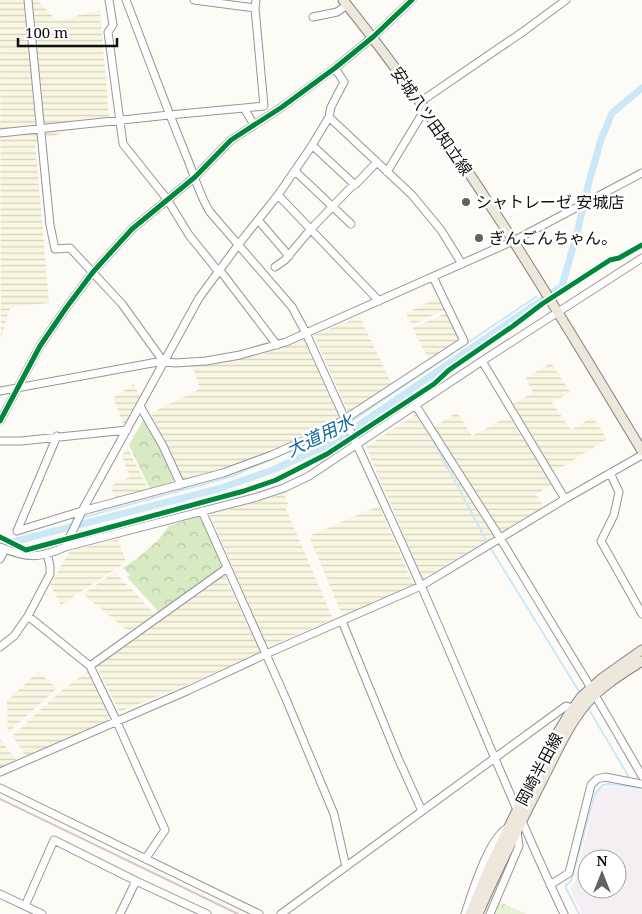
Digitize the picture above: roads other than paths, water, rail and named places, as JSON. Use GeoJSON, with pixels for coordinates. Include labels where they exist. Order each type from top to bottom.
{"type":"FeatureCollection","features":[{"type":"Feature","properties":{"kind":"main road","name":"安城八ツ田知立線"},"geometry":{"type":"LineString","coordinates":[[345,2],[423,105],[513,240],[642,451]]}},
{"type":"Feature","properties":{"kind":"main road","name":"岡崎半田線"},"geometry":{"type":"LineString","coordinates":[[475,912],[490,866],[514,829],[522,821],[580,712],[611,670],[642,650]]}},
{"type":"Feature","properties":{"kind":"main road","name":"岡崎半田線"},"geometry":{"type":"LineString","coordinates":[[514,829],[516,812],[544,755],[573,708],[593,692],[642,661]]}},
{"type":"Feature","properties":{"kind":"street"},"geometry":{"type":"LineString","coordinates":[[28,0],[50,225],[55,249],[70,248],[122,304],[163,361]]}},
{"type":"Feature","properties":{"kind":"street"},"geometry":{"type":"LineString","coordinates":[[109,0],[113,25],[108,32],[119,120],[124,144],[167,199],[189,235],[219,270],[277,345]]}},
{"type":"Feature","properties":{"kind":"street"},"geometry":{"type":"LineString","coordinates":[[126,0],[168,115],[195,177],[203,202],[292,307],[306,333],[421,586],[496,758],[516,812],[522,821],[564,914]]}},
{"type":"Feature","properties":{"kind":"street"},"geometry":{"type":"LineString","coordinates":[[0,133],[264,106],[256,4],[194,0]]}},
{"type":"Feature","properties":{"kind":"street"},"geometry":{"type":"LineString","coordinates":[[0,421],[40,346],[66,308],[93,272],[132,229],[195,177],[231,140],[282,107],[335,68],[373,38],[412,0]]}},
{"type":"Feature","properties":{"kind":"street"},"geometry":{"type":"LineString","coordinates":[[387,172],[423,105],[566,0]]}},
{"type":"Feature","properties":{"kind":"street"},"geometry":{"type":"LineString","coordinates":[[313,18],[337,12],[345,2]]}},
{"type":"Feature","properties":{"kind":"street"},"geometry":{"type":"LineString","coordinates":[[65,546],[163,361],[199,298],[296,171],[329,117],[331,107],[344,82],[335,68]]}},
{"type":"Feature","properties":{"kind":"street"},"geometry":{"type":"LineString","coordinates":[[244,108],[254,125]]}},
{"type":"Feature","properties":{"kind":"street"},"geometry":{"type":"LineString","coordinates":[[329,117],[412,195],[440,230],[462,264]]}},
{"type":"Feature","properties":{"kind":"street"},"geometry":{"type":"LineString","coordinates":[[312,145],[354,184]]}},
{"type":"Feature","properties":{"kind":"street"},"geometry":{"type":"LineString","coordinates":[[275,267],[289,256],[310,230],[377,162]]}},
{"type":"Feature","properties":{"kind":"street"},"geometry":{"type":"LineString","coordinates":[[296,171],[351,224]]}},
{"type":"Feature","properties":{"kind":"street"},"geometry":{"type":"LineString","coordinates":[[0,391],[163,361],[175,363],[206,361],[240,355],[277,345],[513,240],[642,173]]}},
{"type":"Feature","properties":{"kind":"street"},"geometry":{"type":"LineString","coordinates":[[278,195],[379,301]]}},
{"type":"Feature","properties":{"kind":"street"},"geometry":{"type":"LineString","coordinates":[[258,220],[289,256]]}},
{"type":"Feature","properties":{"kind":"street"},"geometry":{"type":"LineString","coordinates":[[0,559],[3,548],[20,555],[29,556],[47,553],[65,546],[284,488],[309,476],[642,258]]}},
{"type":"Feature","properties":{"kind":"street"},"geometry":{"type":"LineString","coordinates":[[57,436],[17,531],[82,511],[181,486],[223,473],[321,433],[345,420],[464,341],[432,277]]}},
{"type":"Feature","properties":{"kind":"street"},"geometry":{"type":"LineString","coordinates":[[482,361],[565,498]]}},
{"type":"Feature","properties":{"kind":"street"},"geometry":{"type":"LineString","coordinates":[[140,406],[163,446],[181,486]]}},
{"type":"Feature","properties":{"kind":"street"},"geometry":{"type":"LineString","coordinates":[[416,406],[500,538],[642,776]]}},
{"type":"Feature","properties":{"kind":"street"},"geometry":{"type":"LineString","coordinates":[[0,441],[21,442],[57,436],[127,430]]}},
{"type":"Feature","properties":{"kind":"street"},"geometry":{"type":"LineString","coordinates":[[0,772],[116,720],[190,690],[266,654],[421,586],[565,498],[642,455]]}},
{"type":"Feature","properties":{"kind":"street"},"geometry":{"type":"LineString","coordinates":[[610,473],[619,492],[614,515],[601,541],[642,614]]}},
{"type":"Feature","properties":{"kind":"street"},"geometry":{"type":"LineString","coordinates":[[202,511],[266,654],[334,814],[346,867]]}},
{"type":"Feature","properties":{"kind":"street"},"geometry":{"type":"LineString","coordinates":[[0,647],[14,636],[28,616],[50,574],[47,553]]}},
{"type":"Feature","properties":{"kind":"street"},"geometry":{"type":"LineString","coordinates":[[90,666],[227,568]]}},
{"type":"Feature","properties":{"kind":"street"},"geometry":{"type":"LineString","coordinates":[[28,616],[90,666],[166,830],[146,858]]}},
{"type":"Feature","properties":{"kind":"street"},"geometry":{"type":"LineString","coordinates":[[342,621],[398,758],[422,811]]}},
{"type":"Feature","properties":{"kind":"street"},"geometry":{"type":"LineString","coordinates":[[281,914],[566,706],[573,708]]}},
{"type":"Feature","properties":{"kind":"street"},"geometry":{"type":"LineString","coordinates":[[550,885],[569,873],[591,784],[597,779],[605,777],[642,784]]}},
{"type":"Feature","properties":{"kind":"street"},"geometry":{"type":"LineString","coordinates":[[0,788],[259,914]]}},
{"type":"Feature","properties":{"kind":"street"},"geometry":{"type":"LineString","coordinates":[[465,914],[490,850],[503,830],[514,829],[519,846],[490,914]]}},
{"type":"Feature","properties":{"kind":"street"},"geometry":{"type":"LineString","coordinates":[[24,906],[54,840],[207,914]]}},
{"type":"Feature","properties":{"kind":"street"},"geometry":{"type":"LineString","coordinates":[[120,914],[136,881]]}},
{"type":"Feature","properties":{"kind":"street"},"geometry":{"type":"LineString","coordinates":[[0,894],[42,914]]}},
{"type":"Feature","properties":{"kind":"waterway"},"geometry":{"type":"LineString","coordinates":[[16,541],[218,489],[275,469],[325,446],[365,421],[558,289],[562,286],[590,178],[601,140],[612,113],[642,88]]}},
{"type":"Feature","properties":{"kind":"waterway","name":"大道用水"},"geometry":{"type":"LineString","coordinates":[[81,518],[233,476],[343,427],[537,296]]}},
{"type":"Feature","properties":{"kind":"waterway"},"geometry":{"type":"LineString","coordinates":[[432,438],[488,544],[580,693]]}},
{"type":"Feature","properties":{"kind":"waterway"},"geometry":{"type":"LineString","coordinates":[[587,706],[630,779]]}},
{"type":"Feature","properties":{"kind":"waterway"},"geometry":{"type":"LineString","coordinates":[[579,914],[566,885],[571,881],[595,794],[603,785],[609,784],[642,788]]}},
{"type":"Feature","properties":{"kind":"railway"},"geometry":{"type":"LineString","coordinates":[[0,799],[238,914]]}},
{"type":"Feature","properties":{"kind":"place","name":"シャトレーゼ 安城店"},"geometry":{"type":"Point","coordinates":[466,202]}},
{"type":"Feature","properties":{"kind":"place","name":"ぎんごんちゃん。"},"geometry":{"type":"Point","coordinates":[479,238]}}]}
